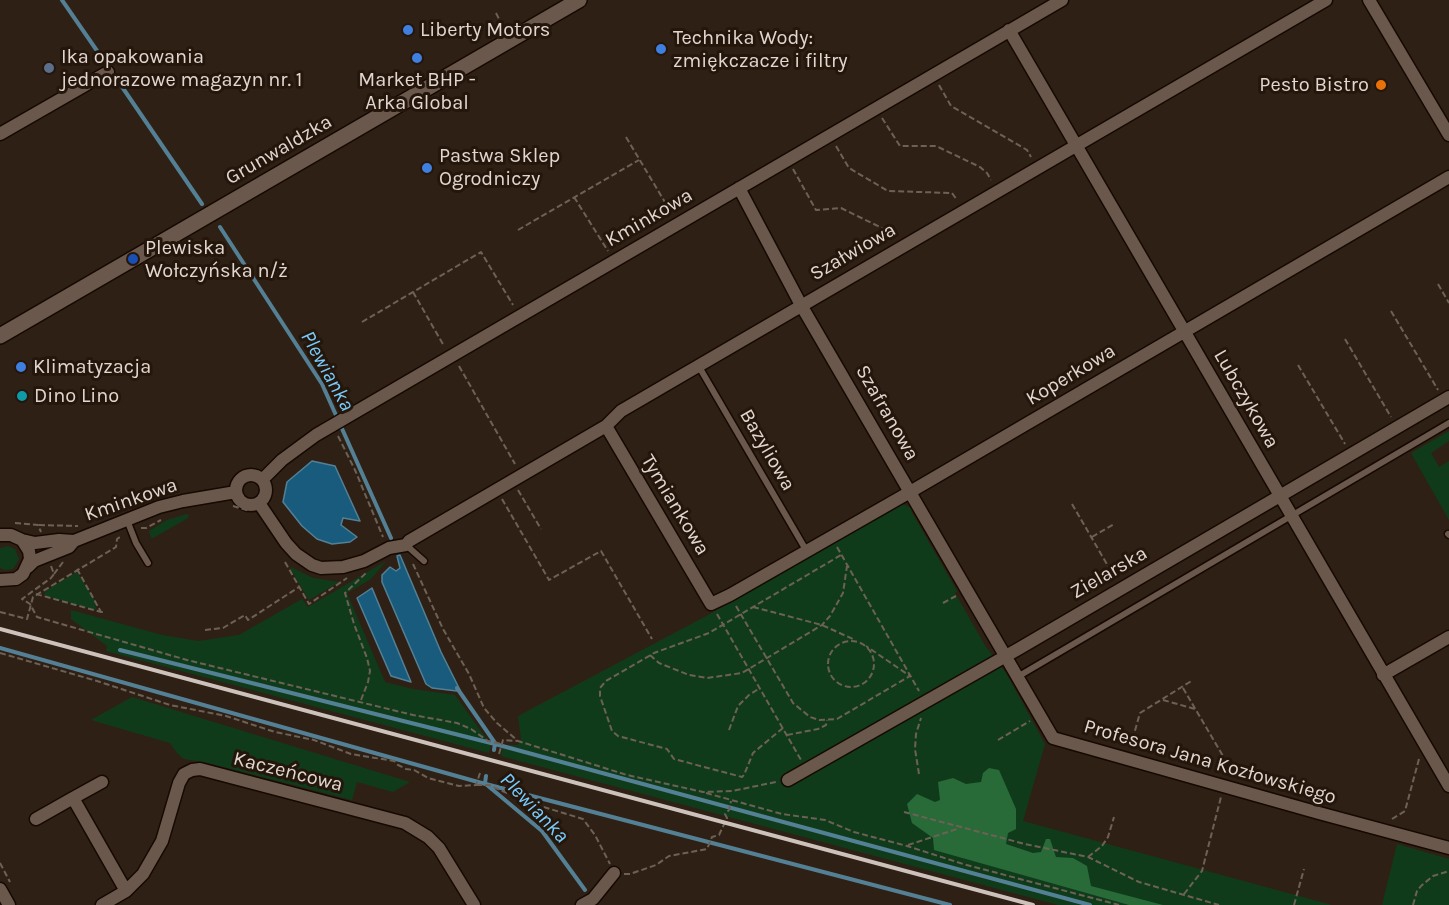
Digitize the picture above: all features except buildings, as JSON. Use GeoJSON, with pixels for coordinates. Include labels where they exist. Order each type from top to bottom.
{"type":"FeatureCollection","features":[{"type":"Feature","properties":{"kind":"street","name":"Grunwaldzka"},"geometry":{"type":"LineString","coordinates":[[0,336],[579,0]]}},
{"type":"Feature","properties":{"kind":"street","name":"Kminkowa"},"geometry":{"type":"LineString","coordinates":[[262,480],[282,460],[316,435],[454,360],[519,316],[1062,0]]}},
{"type":"Feature","properties":{"kind":"street","name":"Szałwiowa"},"geometry":{"type":"LineString","coordinates":[[406,545],[409,541],[606,426],[621,411],[698,365],[1326,0]]}},
{"type":"Feature","properties":{"kind":"street"},"geometry":{"type":"LineString","coordinates":[[1369,0],[1449,135]]}},
{"type":"Feature","properties":{"kind":"street","name":"Lubczykowa"},"geometry":{"type":"LineString","coordinates":[[1009,30],[1449,786]]}},
{"type":"Feature","properties":{"kind":"street"},"geometry":{"type":"LineString","coordinates":[[0,134],[108,72]]}},
{"type":"Feature","properties":{"kind":"street","name":"Koperkowa"},"geometry":{"type":"LineString","coordinates":[[711,604],[730,596],[806,550],[910,492],[1449,177]]}},
{"type":"Feature","properties":{"kind":"street","name":"Szafranowa"},"geometry":{"type":"LineString","coordinates":[[739,188],[801,305],[1007,655]]}},
{"type":"Feature","properties":{"kind":"street","name":"Zielarska"},"geometry":{"type":"LineString","coordinates":[[789,780],[1446,398]]}},
{"type":"Feature","properties":{"kind":"street","name":"Tymiankowa"},"geometry":{"type":"LineString","coordinates":[[606,426],[711,604]]}},
{"type":"Feature","properties":{"kind":"street"},"geometry":{"type":"LineString","coordinates":[[256,507],[266,495],[266,489],[262,480],[255,476],[247,476],[238,484],[236,492],[241,501],[256,507],[296,554],[321,568],[343,567],[364,561],[390,548],[406,545]]}},
{"type":"Feature","properties":{"kind":"street","name":"Kminkowa"},"geometry":{"type":"LineString","coordinates":[[74,541],[126,519],[183,501],[236,492]]}},
{"type":"Feature","properties":{"kind":"street"},"geometry":{"type":"LineString","coordinates":[[0,535],[11,534],[35,543],[74,541]]}},
{"type":"Feature","properties":{"kind":"street"},"geometry":{"type":"LineString","coordinates":[[22,540],[29,551],[28,567]]}},
{"type":"Feature","properties":{"kind":"street"},"geometry":{"type":"LineString","coordinates":[[0,580],[16,579],[39,559],[69,547],[74,541]]}},
{"type":"Feature","properties":{"kind":"street"},"geometry":{"type":"LineString","coordinates":[[1383,675],[1449,637]]}},
{"type":"Feature","properties":{"kind":"street","name":"Profesora Jana Kozłowskiego"},"geometry":{"type":"LineString","coordinates":[[1007,655],[1053,738],[1449,848]]}},
{"type":"Feature","properties":{"kind":"street","name":"Kaczeńcowa"},"geometry":{"type":"LineString","coordinates":[[102,905],[126,891],[143,874],[158,850],[166,831],[179,783],[184,774],[200,769],[405,823],[428,837],[439,848],[474,905]]}},
{"type":"Feature","properties":{"kind":"street"},"geometry":{"type":"LineString","coordinates":[[36,819],[102,782]]}},
{"type":"Feature","properties":{"kind":"street"},"geometry":{"type":"LineString","coordinates":[[73,798],[126,891]]}},
{"type":"Feature","properties":{"kind":"street"},"geometry":{"type":"LineString","coordinates":[[582,905],[593,899],[614,873]]}},
{"type":"Feature","properties":{"kind":"street"},"geometry":{"type":"LineString","coordinates":[[0,889],[9,905]]}},
{"type":"Feature","properties":{"kind":"lane","name":"Bazyliowa"},"geometry":{"type":"LineString","coordinates":[[698,365],[806,550]]}},
{"type":"Feature","properties":{"kind":"lane"},"geometry":{"type":"LineString","coordinates":[[1018,676],[1449,423]]}},
{"type":"Feature","properties":{"kind":"lane"},"geometry":{"type":"LineString","coordinates":[[126,519],[148,563]]}},
{"type":"Feature","properties":{"kind":"lane"},"geometry":{"type":"LineString","coordinates":[[406,545],[424,561]]}},
{"type":"Feature","properties":{"kind":"path"},"geometry":{"type":"LineString","coordinates":[[496,13],[506,32]]}},
{"type":"Feature","properties":{"kind":"path"},"geometry":{"type":"LineString","coordinates":[[933,74],[951,106],[1027,150],[1037,167]]}},
{"type":"Feature","properties":{"kind":"path"},"geometry":{"type":"LineString","coordinates":[[876,108],[900,146],[936,146],[987,173],[997,190]]}},
{"type":"Feature","properties":{"kind":"path"},"geometry":{"type":"LineString","coordinates":[[830,135],[849,168],[888,191],[952,193],[963,211]]}},
{"type":"Feature","properties":{"kind":"path"},"geometry":{"type":"LineString","coordinates":[[626,137],[678,224]]}},
{"type":"Feature","properties":{"kind":"path"},"geometry":{"type":"LineString","coordinates":[[518,230],[639,160]]}},
{"type":"Feature","properties":{"kind":"path"},"geometry":{"type":"LineString","coordinates":[[788,160],[816,210],[841,208],[886,230],[898,249]]}},
{"type":"Feature","properties":{"kind":"path"},"geometry":{"type":"LineString","coordinates":[[574,197],[614,261]]}},
{"type":"Feature","properties":{"kind":"path"},"geometry":{"type":"LineString","coordinates":[[362,322],[481,252],[519,316]]}},
{"type":"Feature","properties":{"kind":"path"},"geometry":{"type":"LineString","coordinates":[[1438,284],[1449,303]]}},
{"type":"Feature","properties":{"kind":"path"},"geometry":{"type":"LineString","coordinates":[[413,292],[515,464]]}},
{"type":"Feature","properties":{"kind":"path"},"geometry":{"type":"LineString","coordinates":[[1391,311],[1446,398]]}},
{"type":"Feature","properties":{"kind":"path"},"geometry":{"type":"LineString","coordinates":[[1345,339],[1397,427]]}},
{"type":"Feature","properties":{"kind":"path"},"geometry":{"type":"LineString","coordinates":[[1298,365],[1351,454]]}},
{"type":"Feature","properties":{"kind":"path"},"geometry":{"type":"LineString","coordinates":[[338,435],[390,548]]}},
{"type":"Feature","properties":{"kind":"path"},"geometry":{"type":"LineString","coordinates":[[513,481],[541,529]]}},
{"type":"Feature","properties":{"kind":"path"},"geometry":{"type":"LineString","coordinates":[[496,491],[549,580],[601,551],[652,639]]}},
{"type":"Feature","properties":{"kind":"path"},"geometry":{"type":"LineString","coordinates":[[229,504],[256,507]]}},
{"type":"Feature","properties":{"kind":"path"},"geometry":{"type":"LineString","coordinates":[[1072,504],[1121,588]]}},
{"type":"Feature","properties":{"kind":"path"},"geometry":{"type":"LineString","coordinates":[[0,612],[27,619],[30,604],[36,594],[116,547],[117,539],[168,517]]}},
{"type":"Feature","properties":{"kind":"path"},"geometry":{"type":"LineString","coordinates":[[9,523],[93,526],[101,530]]}},
{"type":"Feature","properties":{"kind":"path"},"geometry":{"type":"LineString","coordinates":[[1092,537],[1114,524]]}},
{"type":"Feature","properties":{"kind":"path"},"geometry":{"type":"LineString","coordinates":[[38,525],[40,529]]}},
{"type":"Feature","properties":{"kind":"path"},"geometry":{"type":"LineString","coordinates":[[831,537],[926,701],[916,734],[915,749],[919,774]]}},
{"type":"Feature","properties":{"kind":"path"},"geometry":{"type":"LineString","coordinates":[[406,545],[443,629],[469,674],[484,708],[518,741]]}},
{"type":"Feature","properties":{"kind":"path"},"geometry":{"type":"LineString","coordinates":[[783,728],[753,753],[742,777],[674,759],[667,749],[618,736],[612,731],[600,696],[600,688],[606,681],[650,655],[709,633],[841,555]]}},
{"type":"Feature","properties":{"kind":"path"},"geometry":{"type":"LineString","coordinates":[[290,563],[284,556],[286,566],[309,603],[351,576],[338,579]]}},
{"type":"Feature","properties":{"kind":"path"},"geometry":{"type":"LineString","coordinates":[[650,655],[659,663],[689,675],[707,678],[742,673],[822,625],[843,593],[847,566]]}},
{"type":"Feature","properties":{"kind":"path"},"geometry":{"type":"LineString","coordinates":[[360,572],[369,568],[345,594],[370,671],[360,701]]}},
{"type":"Feature","properties":{"kind":"path"},"geometry":{"type":"LineString","coordinates":[[36,594],[103,612],[77,569]]}},
{"type":"Feature","properties":{"kind":"path"},"geometry":{"type":"LineString","coordinates":[[205,630],[223,628],[245,615],[248,620],[299,587]]}},
{"type":"Feature","properties":{"kind":"path"},"geometry":{"type":"LineString","coordinates":[[730,596],[799,710],[810,717],[837,719],[910,676]]}},
{"type":"Feature","properties":{"kind":"path"},"geometry":{"type":"LineString","coordinates":[[94,598],[99,597]]}},
{"type":"Feature","properties":{"kind":"path"},"geometry":{"type":"LineString","coordinates":[[22,599],[30,604],[38,617],[118,641],[457,723],[471,729],[488,741],[502,744]]}},
{"type":"Feature","properties":{"kind":"path"},"geometry":{"type":"LineString","coordinates":[[711,604],[808,770]]}},
{"type":"Feature","properties":{"kind":"path"},"geometry":{"type":"LineString","coordinates":[[753,608],[822,625],[861,643],[910,676]]}},
{"type":"Feature","properties":{"kind":"path"},"geometry":{"type":"LineString","coordinates":[[861,643],[854,641],[838,644],[829,657],[829,672],[840,684],[855,687],[869,679],[874,664],[873,656],[866,646]]}},
{"type":"Feature","properties":{"kind":"path"},"geometry":{"type":"LineString","coordinates":[[0,653],[97,681],[161,703],[226,716],[275,732],[314,740],[351,754],[394,761],[428,778],[459,786],[489,785],[527,802],[583,819],[595,835],[614,873],[630,874],[656,865],[669,856],[707,849],[712,837],[719,835],[727,818],[725,814],[729,810],[731,801]]}},
{"type":"Feature","properties":{"kind":"path"},"geometry":{"type":"LineString","coordinates":[[1127,760],[1140,713],[1193,680]]}},
{"type":"Feature","properties":{"kind":"path"},"geometry":{"type":"LineString","coordinates":[[1182,687],[1223,756],[1220,785],[1202,871],[1184,894]]}},
{"type":"Feature","properties":{"kind":"path"},"geometry":{"type":"LineString","coordinates":[[729,730],[738,706],[760,688]]}},
{"type":"Feature","properties":{"kind":"path"},"geometry":{"type":"LineString","coordinates":[[1162,699],[1195,709]]}},
{"type":"Feature","properties":{"kind":"path"},"geometry":{"type":"LineString","coordinates":[[998,740],[1040,715]]}},
{"type":"Feature","properties":{"kind":"path"},"geometry":{"type":"LineString","coordinates":[[787,735],[818,729],[826,725],[827,720]]}},
{"type":"Feature","properties":{"kind":"path"},"geometry":{"type":"LineString","coordinates":[[499,754],[503,740],[518,741],[627,775],[704,792],[782,814],[825,820],[854,832],[963,864],[1119,905]]}},
{"type":"Feature","properties":{"kind":"path"},"geometry":{"type":"LineString","coordinates":[[1384,830],[1386,823],[1405,811],[1419,758],[1428,752]]}},
{"type":"Feature","properties":{"kind":"path"},"geometry":{"type":"LineString","coordinates":[[476,785],[480,773]]}},
{"type":"Feature","properties":{"kind":"path"},"geometry":{"type":"LineString","coordinates":[[704,792],[732,790],[789,780]]}},
{"type":"Feature","properties":{"kind":"path"},"geometry":{"type":"LineString","coordinates":[[904,812],[960,828],[1088,857],[1139,882],[1219,905]]}},
{"type":"Feature","properties":{"kind":"path"},"geometry":{"type":"LineString","coordinates":[[1088,857],[1102,846],[1108,837],[1114,817]]}},
{"type":"Feature","properties":{"kind":"path"},"geometry":{"type":"LineString","coordinates":[[907,846],[960,828]]}},
{"type":"Feature","properties":{"kind":"path"},"geometry":{"type":"LineString","coordinates":[[1294,905],[1304,868]]}},
{"type":"Feature","properties":{"kind":"path"},"geometry":{"type":"LineString","coordinates":[[1413,905],[1421,886],[1434,876],[1449,872]]}},
{"type":"Feature","properties":{"kind":"green space"},"geometry":{"type":"Polygon","coordinates":[[[1449,431],[1449,441],[1431,453],[1439,467],[1449,461],[1449,520],[1411,453],[1449,431]]]}},
{"type":"Feature","properties":{"kind":"green space"},"geometry":{"type":"Polygon","coordinates":[[[902,504],[913,509],[911,511],[957,591],[955,593],[986,647],[1006,673],[1045,744],[1023,821],[1332,905],[1058,905],[501,756],[503,745],[518,745],[521,739],[518,716],[710,614],[902,504]]]}},
{"type":"Feature","properties":{"kind":"green space"},"geometry":{"type":"Polygon","coordinates":[[[187,514],[188,518],[151,538],[149,531],[167,520],[187,514]]]}},
{"type":"Feature","properties":{"kind":"green space"},"geometry":{"type":"Polygon","coordinates":[[[8,546],[15,549],[19,559],[13,569],[5,570],[0,568],[0,548],[8,546]]]}},
{"type":"Feature","properties":{"kind":"green space"},"geometry":{"type":"Polygon","coordinates":[[[386,561],[371,579],[347,593],[385,682],[455,695],[491,745],[489,753],[106,651],[107,646],[71,619],[71,610],[162,635],[198,641],[239,635],[302,599],[308,607],[386,561]]]}},
{"type":"Feature","properties":{"kind":"green space"},"geometry":{"type":"Polygon","coordinates":[[[291,567],[313,578],[339,582],[309,600],[291,567]]]}},
{"type":"Feature","properties":{"kind":"green space"},"geometry":{"type":"Polygon","coordinates":[[[77,572],[95,601],[96,610],[44,594],[77,572]]]}},
{"type":"Feature","properties":{"kind":"green space"},"geometry":{"type":"Polygon","coordinates":[[[132,697],[410,782],[393,792],[357,782],[352,800],[204,762],[184,759],[170,743],[91,720],[132,697]]]}},
{"type":"Feature","properties":{"kind":"green space"},"geometry":{"type":"Polygon","coordinates":[[[989,768],[999,770],[1016,809],[1016,829],[1008,833],[1006,844],[1033,853],[1041,852],[1046,839],[1050,839],[1056,857],[1073,858],[1087,866],[1091,886],[1163,905],[1129,905],[934,850],[933,838],[912,823],[907,804],[917,794],[935,802],[940,800],[938,782],[953,778],[966,784],[981,782],[983,773],[989,768]]]}},
{"type":"Feature","properties":{"kind":"green space"},"geometry":{"type":"Polygon","coordinates":[[[1397,844],[1449,859],[1449,905],[1382,905],[1397,844]]]}},
{"type":"Feature","properties":{"kind":"water"},"geometry":{"type":"Polygon","coordinates":[[[312,461],[335,466],[360,521],[343,518],[341,525],[357,537],[350,542],[332,544],[317,539],[302,526],[283,502],[287,482],[312,461]]]}},
{"type":"Feature","properties":{"kind":"water"},"geometry":{"type":"Polygon","coordinates":[[[400,555],[441,652],[460,690],[432,688],[426,684],[382,582],[382,575],[390,567],[396,571],[400,568],[397,556],[400,555]]]}},
{"type":"Feature","properties":{"kind":"water"},"geometry":{"type":"Polygon","coordinates":[[[372,588],[411,682],[391,676],[357,598],[372,588]]]}},
{"type":"Feature","properties":{"kind":"waterway","name":"Plewianka"},"geometry":{"type":"LineString","coordinates":[[62,0],[102,58]]}},
{"type":"Feature","properties":{"kind":"waterway","name":"Plewianka"},"geometry":{"type":"LineString","coordinates":[[116,78],[202,204]]}},
{"type":"Feature","properties":{"kind":"waterway","name":"Plewianka"},"geometry":{"type":"LineString","coordinates":[[220,227],[322,384],[391,538]]}},
{"type":"Feature","properties":{"kind":"waterway"},"geometry":{"type":"LineString","coordinates":[[0,648],[478,782],[950,905]]}},
{"type":"Feature","properties":{"kind":"waterway"},"geometry":{"type":"LineString","coordinates":[[120,650],[495,744],[1090,905]]}},
{"type":"Feature","properties":{"kind":"waterway","name":"Plewianka"},"geometry":{"type":"LineString","coordinates":[[457,688],[495,743],[494,750]]}},
{"type":"Feature","properties":{"kind":"waterway","name":"Plewianka"},"geometry":{"type":"LineString","coordinates":[[486,776],[487,785],[542,831],[585,890]]}},
{"type":"Feature","properties":{"kind":"railway"},"geometry":{"type":"LineString","coordinates":[[0,629],[1033,905]]}},
{"type":"Feature","properties":{"kind":"place","name":"Liberty Motors"},"geometry":{"type":"Point","coordinates":[408,30]}},
{"type":"Feature","properties":{"kind":"place","name":"Technika Wody: zmiękczacze i filtry"},"geometry":{"type":"Point","coordinates":[661,49]}},
{"type":"Feature","properties":{"kind":"place","name":"Market BHP - Arka Global"},"geometry":{"type":"Point","coordinates":[417,58]}},
{"type":"Feature","properties":{"kind":"place","name":"Ika opakowania jednorazowe magazyn nr. 1"},"geometry":{"type":"Point","coordinates":[49,68]}},
{"type":"Feature","properties":{"kind":"place","name":"Pesto Bistro"},"geometry":{"type":"Point","coordinates":[1381,85]}},
{"type":"Feature","properties":{"kind":"place","name":"Pastwa Sklep Ogrodniczy"},"geometry":{"type":"Point","coordinates":[427,168]}},
{"type":"Feature","properties":{"kind":"place","name":"Plewiska Wołczyńska n/ż"},"geometry":{"type":"Point","coordinates":[133,259]}},
{"type":"Feature","properties":{"kind":"place","name":"Klimatyzacja"},"geometry":{"type":"Point","coordinates":[21,367]}},
{"type":"Feature","properties":{"kind":"place","name":"Dino Lino"},"geometry":{"type":"Point","coordinates":[22,396]}}]}
